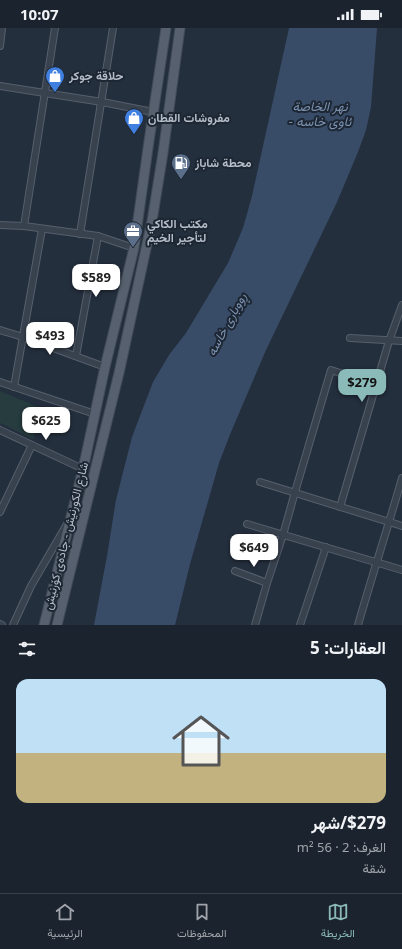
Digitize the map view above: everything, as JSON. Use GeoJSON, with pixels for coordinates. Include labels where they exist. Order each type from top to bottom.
{"type":"FeatureCollection","features":[{"type":"Feature","properties":{"kind":"main road","name":"شارع الكورنيش - جادەی کۆرنیش"},"geometry":{"type":"LineString","coordinates":[[44,625],[83,469],[105,367],[134,248],[166,28]]}},
{"type":"Feature","properties":{"kind":"main road","name":"شارع الكورنيش - جادەی کۆرنیش"},"geometry":{"type":"LineString","coordinates":[[57,625],[119,373],[152,221],[180,28]]}},
{"type":"Feature","properties":{"kind":"main road"},"geometry":{"type":"LineString","coordinates":[[146,164],[160,167]]}},
{"type":"Feature","properties":{"kind":"main road"},"geometry":{"type":"LineString","coordinates":[[142,190],[156,192]]}},
{"type":"Feature","properties":{"kind":"street"},"geometry":{"type":"LineString","coordinates":[[0,46],[2,28]]}},
{"type":"Feature","properties":{"kind":"street"},"geometry":{"type":"LineString","coordinates":[[24,226],[55,28]]}},
{"type":"Feature","properties":{"kind":"street"},"geometry":{"type":"LineString","coordinates":[[80,234],[114,28]]}},
{"type":"Feature","properties":{"kind":"street"},"geometry":{"type":"LineString","coordinates":[[0,86],[102,102],[153,112]]}},
{"type":"Feature","properties":{"kind":"street"},"geometry":{"type":"LineString","coordinates":[[0,224],[98,236],[134,248]]}},
{"type":"Feature","properties":{"kind":"street"},"geometry":{"type":"LineString","coordinates":[[14,387],[42,228]]}},
{"type":"Feature","properties":{"kind":"street"},"geometry":{"type":"LineString","coordinates":[[76,356],[98,236]]}},
{"type":"Feature","properties":{"kind":"street"},"geometry":{"type":"LineString","coordinates":[[340,507],[389,340],[402,305]]}},
{"type":"Feature","properties":{"kind":"street"},"geometry":{"type":"LineString","coordinates":[[0,330],[105,367]]}},
{"type":"Feature","properties":{"kind":"street"},"geometry":{"type":"LineString","coordinates":[[350,338],[402,341]]}},
{"type":"Feature","properties":{"kind":"street"},"geometry":{"type":"LineString","coordinates":[[255,625],[331,370],[376,385]]}},
{"type":"Feature","properties":{"kind":"street"},"geometry":{"type":"LineString","coordinates":[[0,382],[95,414]]}},
{"type":"Feature","properties":{"kind":"street"},"geometry":{"type":"LineString","coordinates":[[0,430],[83,469]]}},
{"type":"Feature","properties":{"kind":"street"},"geometry":{"type":"LineString","coordinates":[[0,512],[32,444]]}},
{"type":"Feature","properties":{"kind":"street"},"geometry":{"type":"LineString","coordinates":[[358,625],[402,478]]}},
{"type":"Feature","properties":{"kind":"street"},"geometry":{"type":"LineString","coordinates":[[260,482],[402,526]]}},
{"type":"Feature","properties":{"kind":"street"},"geometry":{"type":"LineString","coordinates":[[13,625],[31,586],[72,514]]}},
{"type":"Feature","properties":{"kind":"street"},"geometry":{"type":"LineString","coordinates":[[247,524],[402,570]]}},
{"type":"Feature","properties":{"kind":"street"},"geometry":{"type":"LineString","coordinates":[[300,625],[326,547]]}},
{"type":"Feature","properties":{"kind":"street"},"geometry":{"type":"LineString","coordinates":[[235,571],[267,583]]}},
{"type":"Feature","properties":{"kind":"green space"},"geometry":{"type":"Polygon","coordinates":[[[0,391],[45,410],[33,439],[0,423],[0,391]]]}},
{"type":"Feature","properties":{"kind":"water","name":"نهر الخاصة - ئاوی خاسە"},"geometry":{"type":"Polygon","coordinates":[[[289,28],[377,28],[371,107],[366,130],[337,202],[266,350],[219,463],[190,564],[175,625],[94,625],[116,500],[132,437],[153,382],[169,355],[186,333],[228,263],[243,228],[252,196],[289,28]]]}},
{"type":"Feature","properties":{"kind":"place","name":"حلاقة جوكر"},"geometry":{"type":"Point","coordinates":[55,93]}},
{"type":"Feature","properties":{"kind":"place","name":"مفروشات القطان"},"geometry":{"type":"Point","coordinates":[134,135]}},
{"type":"Feature","properties":{"kind":"place","name":"محطة شاباز"},"geometry":{"type":"Point","coordinates":[181,180]}},
{"type":"Feature","properties":{"kind":"place","name":"مكتب الكاكي لتأجير الخيم"},"geometry":{"type":"Point","coordinates":[133,248]}},
{"type":"Feature","properties":{"kind":"water label","name":"ڕووباری خاسە"},"geometry":{"type":"Point","coordinates":[226,324]}}]}
